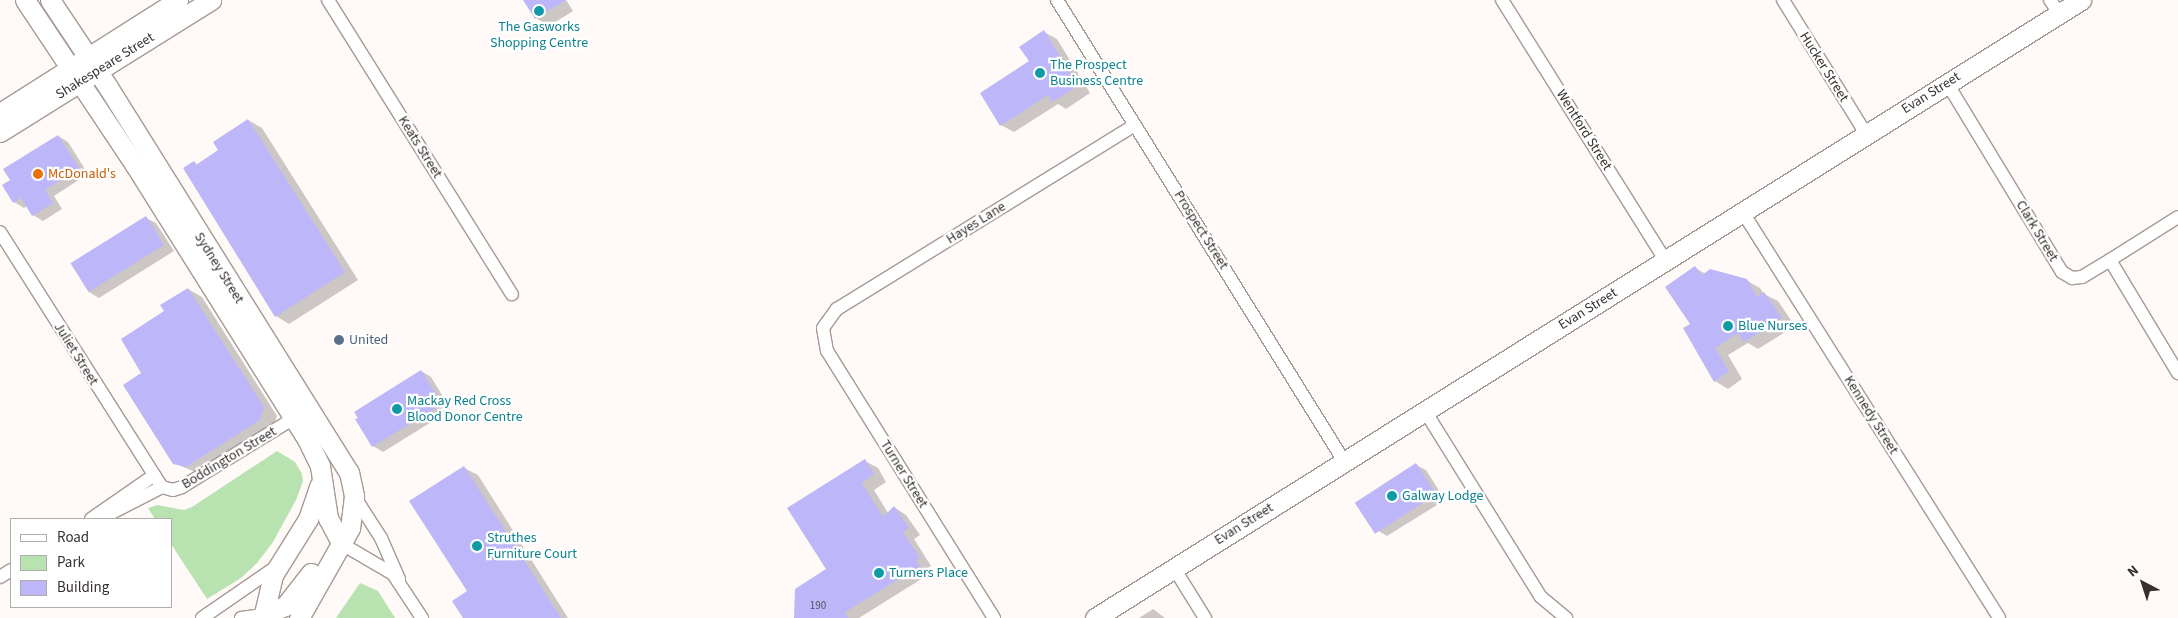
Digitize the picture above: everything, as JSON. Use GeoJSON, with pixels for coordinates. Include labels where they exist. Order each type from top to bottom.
{"type":"FeatureCollection","features":[{"type":"Feature","properties":{"kind":"street","name":"Sydney Street"},"geometry":{"type":"LineString","coordinates":[[25,0],[303,416],[344,461],[354,496],[351,523],[338,551]]}},
{"type":"Feature","properties":{"kind":"street","name":"Sydney Street"},"geometry":{"type":"LineString","coordinates":[[50,0],[92,64],[303,416],[318,460],[328,518],[338,551]]}},
{"type":"Feature","properties":{"kind":"street","name":"Shakespeare Street"},"geometry":{"type":"LineString","coordinates":[[0,132],[178,0]]}},
{"type":"Feature","properties":{"kind":"street","name":"Shakespeare Street"},"geometry":{"type":"LineString","coordinates":[[92,64],[211,0]]}},
{"type":"Feature","properties":{"kind":"street","name":"Keats Street"},"geometry":{"type":"LineString","coordinates":[[328,0],[512,294]]}},
{"type":"Feature","properties":{"kind":"street","name":"Prospect Street"},"geometry":{"type":"LineString","coordinates":[[1057,0],[1344,461]]}},
{"type":"Feature","properties":{"kind":"street","name":"Wentford Street"},"geometry":{"type":"LineString","coordinates":[[1502,0],[1665,260]]}},
{"type":"Feature","properties":{"kind":"street","name":"Hucker Street"},"geometry":{"type":"LineString","coordinates":[[1783,0],[1866,134]]}},
{"type":"Feature","properties":{"kind":"street","name":"Evan Street"},"geometry":{"type":"LineString","coordinates":[[1095,618],[1866,134],[1946,83],[2055,7],[2081,0]]}},
{"type":"Feature","properties":{"kind":"street","name":"Shakespeare Street"},"geometry":{"type":"LineString","coordinates":[[0,112],[74,76]]}},
{"type":"Feature","properties":{"kind":"street","name":"Clark Street"},"geometry":{"type":"LineString","coordinates":[[1946,83],[2062,272],[2072,278],[2082,276],[2110,260],[2178,217]]}},
{"type":"Feature","properties":{"kind":"street","name":"Hayes Lane"},"geometry":{"type":"LineString","coordinates":[[823,328],[837,309],[1135,125]]}},
{"type":"Feature","properties":{"kind":"street","name":"Kennedy Street"},"geometry":{"type":"LineString","coordinates":[[1742,211],[1999,618]]}},
{"type":"Feature","properties":{"kind":"street","name":"Juliet Street"},"geometry":{"type":"LineString","coordinates":[[0,232],[152,476]]}},
{"type":"Feature","properties":{"kind":"street"},"geometry":{"type":"LineString","coordinates":[[2110,260],[2178,373]]}},
{"type":"Feature","properties":{"kind":"street","name":"Turner Street"},"geometry":{"type":"LineString","coordinates":[[823,328],[827,351],[994,618]]}},
{"type":"Feature","properties":{"kind":"street"},"geometry":{"type":"LineString","coordinates":[[1425,411],[1538,592],[1550,607],[1566,618]]}},
{"type":"Feature","properties":{"kind":"street","name":"Boddington Street"},"geometry":{"type":"LineString","coordinates":[[152,476],[162,487],[174,490],[182,487],[303,416]]}},
{"type":"Feature","properties":{"kind":"street"},"geometry":{"type":"LineString","coordinates":[[263,617],[268,589],[278,565],[310,514],[321,475]]}},
{"type":"Feature","properties":{"kind":"street"},"geometry":{"type":"LineString","coordinates":[[92,518],[152,476]]}},
{"type":"Feature","properties":{"kind":"street","name":"Boddington Street"},"geometry":{"type":"LineString","coordinates":[[102,518],[162,487]]}},
{"type":"Feature","properties":{"kind":"street"},"geometry":{"type":"LineString","coordinates":[[354,496],[392,558],[400,582],[422,618]]}},
{"type":"Feature","properties":{"kind":"street"},"geometry":{"type":"LineString","coordinates":[[338,551],[379,564],[400,582]]}},
{"type":"Feature","properties":{"kind":"street"},"geometry":{"type":"LineString","coordinates":[[241,618],[263,617],[282,609],[312,572],[338,551]]}},
{"type":"Feature","properties":{"kind":"street"},"geometry":{"type":"LineString","coordinates":[[299,618],[338,551]]}},
{"type":"Feature","properties":{"kind":"street"},"geometry":{"type":"LineString","coordinates":[[202,618],[278,565]]}},
{"type":"Feature","properties":{"kind":"street"},"geometry":{"type":"LineString","coordinates":[[1174,568],[1205,618]]}},
{"type":"Feature","properties":{"kind":"street"},"geometry":{"type":"LineString","coordinates":[[1538,592],[1548,618]]}},
{"type":"Feature","properties":{"kind":"green space"},"geometry":{"type":"Polygon","coordinates":[[[277,451],[295,462],[302,474],[303,481],[296,500],[273,542],[257,563],[241,578],[207,599],[172,546],[172,518],[154,518],[148,508],[157,505],[184,510],[192,507],[277,451]]]}},
{"type":"Feature","properties":{"kind":"green space"},"geometry":{"type":"Polygon","coordinates":[[[360,583],[378,591],[395,618],[336,618],[360,583]]]}},
{"type":"Feature","properties":{"kind":"building","name":"The Gasworks Shopping Centre"},"geometry":{"type":"Polygon","coordinates":[[[523,0],[566,0],[535,19],[523,0]]]}},
{"type":"Feature","properties":{"kind":"building","name":"The Prospect Business Centre"},"geometry":{"type":"Polygon","coordinates":[[[1044,30],[1078,86],[1052,102],[1048,95],[1000,126],[980,93],[1029,61],[1019,47],[1044,30]]]}},
{"type":"Feature","properties":{"kind":"building"},"geometry":{"type":"Polygon","coordinates":[[[248,119],[345,272],[275,317],[183,168],[194,161],[196,165],[218,150],[213,142],[248,119]]]}},
{"type":"Feature","properties":{"kind":"building","name":"McDonald's"},"geometry":{"type":"Polygon","coordinates":[[[58,135],[79,168],[45,190],[53,203],[32,216],[21,198],[13,203],[2,185],[10,180],[3,169],[58,135]]]}},
{"type":"Feature","properties":{"kind":"building"},"geometry":{"type":"Polygon","coordinates":[[[146,216],[164,245],[89,292],[71,263],[146,216]]]}},
{"type":"Feature","properties":{"kind":"building","name":"Blue Nurses"},"geometry":{"type":"Polygon","coordinates":[[[1695,266],[1702,275],[1710,269],[1747,279],[1757,297],[1764,292],[1782,318],[1744,342],[1738,333],[1715,348],[1729,371],[1714,382],[1683,328],[1690,324],[1665,287],[1695,266]]]}},
{"type":"Feature","properties":{"kind":"building"},"geometry":{"type":"Polygon","coordinates":[[[188,288],[264,407],[260,420],[186,467],[173,464],[123,385],[141,373],[121,339],[164,311],[160,305],[188,288]]]}},
{"type":"Feature","properties":{"kind":"building","name":"Mackay Red Cross Blood Donor Centre"},"geometry":{"type":"Polygon","coordinates":[[[421,370],[441,402],[439,406],[372,447],[355,419],[358,418],[354,412],[421,370]]]}},
{"type":"Feature","properties":{"kind":"building"},"geometry":{"type":"Polygon","coordinates":[[[865,459],[874,474],[862,483],[883,517],[894,506],[909,528],[903,532],[920,558],[916,560],[920,566],[845,612],[848,618],[794,618],[795,589],[826,569],[787,508],[865,459]]]}},
{"type":"Feature","properties":{"kind":"building","name":"Galway Lodge"},"geometry":{"type":"Polygon","coordinates":[[[1416,463],[1436,494],[1375,534],[1355,503],[1416,463]]]}},
{"type":"Feature","properties":{"kind":"building","name":"Struthes Furniture Court"},"geometry":{"type":"Polygon","coordinates":[[[464,466],[561,618],[463,618],[452,601],[467,591],[409,501],[464,466]]]}},
{"type":"Feature","properties":{"kind":"place","name":"The Gasworks Shopping Centre"},"geometry":{"type":"Point","coordinates":[539,11]}},
{"type":"Feature","properties":{"kind":"place","name":"The Prospect Business Centre"},"geometry":{"type":"Point","coordinates":[1040,73]}},
{"type":"Feature","properties":{"kind":"place","name":"McDonald's"},"geometry":{"type":"Point","coordinates":[38,174]}},
{"type":"Feature","properties":{"kind":"place","name":"Blue Nurses"},"geometry":{"type":"Point","coordinates":[1728,326]}},
{"type":"Feature","properties":{"kind":"place","name":"United"},"geometry":{"type":"Point","coordinates":[339,340]}},
{"type":"Feature","properties":{"kind":"place","name":"Mackay Red Cross Blood Donor Centre"},"geometry":{"type":"Point","coordinates":[397,409]}},
{"type":"Feature","properties":{"kind":"place","name":"Galway Lodge"},"geometry":{"type":"Point","coordinates":[1392,496]}},
{"type":"Feature","properties":{"kind":"place","name":"Struthes Furniture Court"},"geometry":{"type":"Point","coordinates":[477,546]}},
{"type":"Feature","properties":{"kind":"place","name":"Turners Place"},"geometry":{"type":"Point","coordinates":[879,573]}}]}
